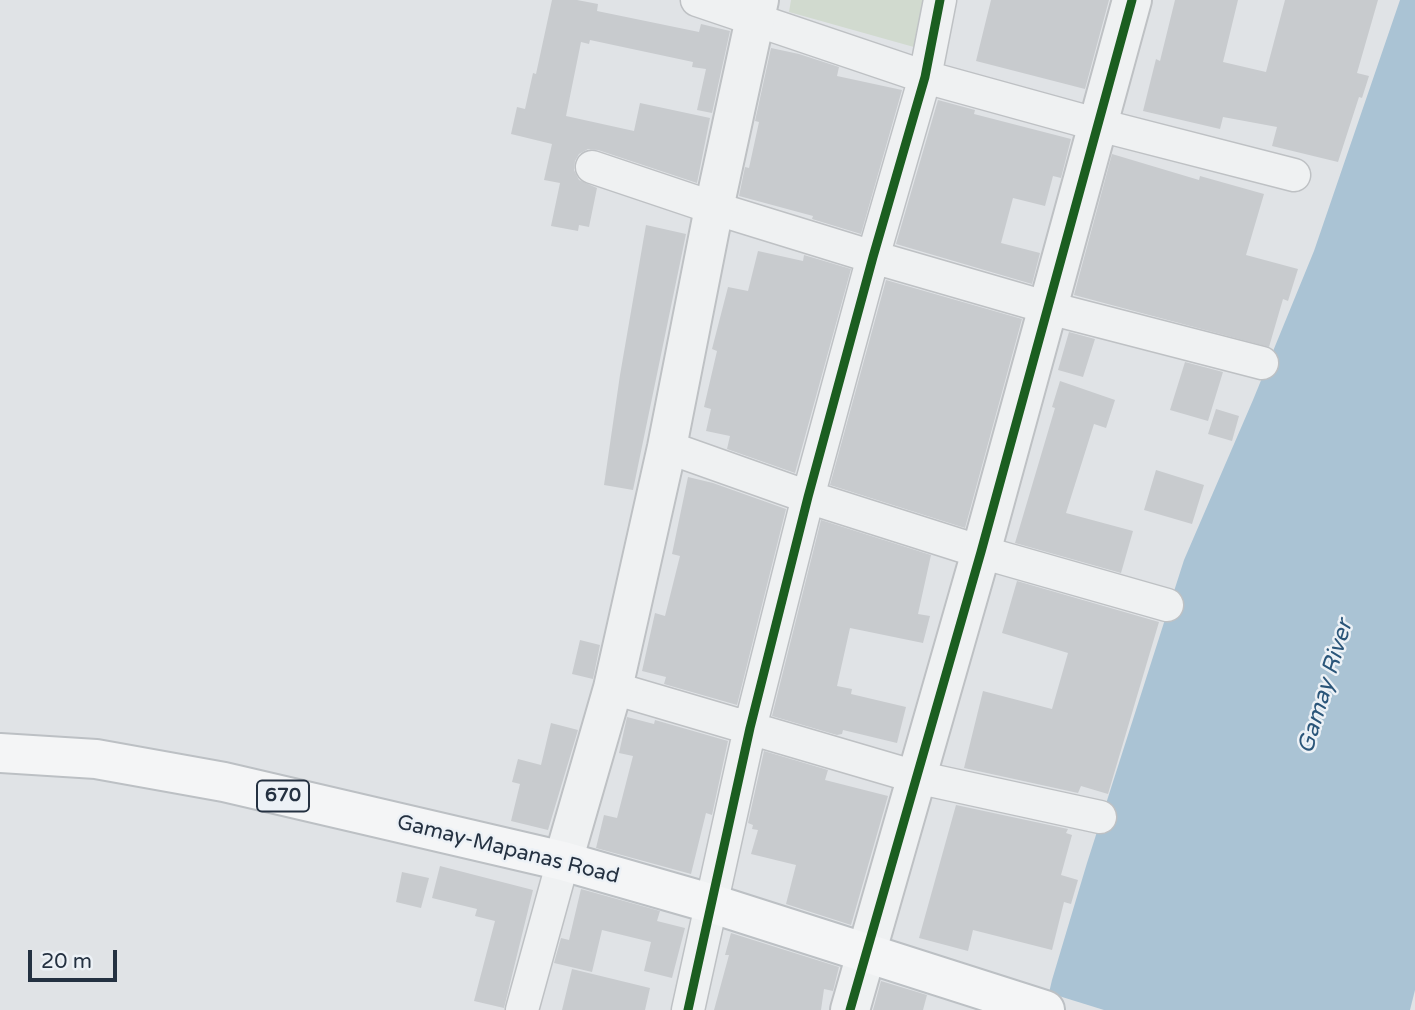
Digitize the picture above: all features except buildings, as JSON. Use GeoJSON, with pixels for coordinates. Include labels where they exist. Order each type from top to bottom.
{"type":"FeatureCollection","features":[{"type":"Feature","properties":{"kind":"main road","name":"Gamay-Mapanas Road"},"geometry":{"type":"LineString","coordinates":[[0,753],[96,759],[224,782],[563,860],[713,904],[1045,1010]]}},
{"type":"Feature","properties":{"kind":"street"},"geometry":{"type":"LineString","coordinates":[[697,0],[757,9],[925,77],[1294,175]]}},
{"type":"Feature","properties":{"kind":"street"},"geometry":{"type":"LineString","coordinates":[[688,1010],[750,728],[808,497],[925,77],[940,0]]}},
{"type":"Feature","properties":{"kind":"street"},"geometry":{"type":"LineString","coordinates":[[850,1010],[981,552],[1132,0]]}},
{"type":"Feature","properties":{"kind":"street"},"geometry":{"type":"LineString","coordinates":[[522,1010],[613,688],[667,447],[757,9]]}},
{"type":"Feature","properties":{"kind":"street"},"geometry":{"type":"LineString","coordinates":[[592,167],[873,257],[1049,308],[1262,363]]}},
{"type":"Feature","properties":{"kind":"street"},"geometry":{"type":"LineString","coordinates":[[667,447],[808,497],[981,552],[1167,605]]}},
{"type":"Feature","properties":{"kind":"street"},"geometry":{"type":"LineString","coordinates":[[613,688],[916,777],[1100,817]]}},
{"type":"Feature","properties":{"kind":"shaded area"},"geometry":{"type":"Polygon","coordinates":[[[791,0],[932,0],[921,49],[789,12],[791,0]]]}},
{"type":"Feature","properties":{"kind":"water","name":"Gamay River"},"geometry":{"type":"Polygon","coordinates":[[[1400,0],[1415,0],[1415,990],[1410,1010],[1045,1010],[1087,863],[1184,560],[1314,251],[1400,0]]]}},
{"type":"Feature","properties":{"kind":"pier"},"geometry":{"type":"Polygon","coordinates":[[[1046,992],[1104,1010],[1042,1010],[1046,992]]]}},
{"type":"Feature","properties":{"kind":"cycle path"},"geometry":{"type":"LineString","coordinates":[[688,1010],[750,728],[808,497],[925,77],[940,0]]}},
{"type":"Feature","properties":{"kind":"cycle path"},"geometry":{"type":"LineString","coordinates":[[850,1010],[981,552],[1132,0]]}}]}
